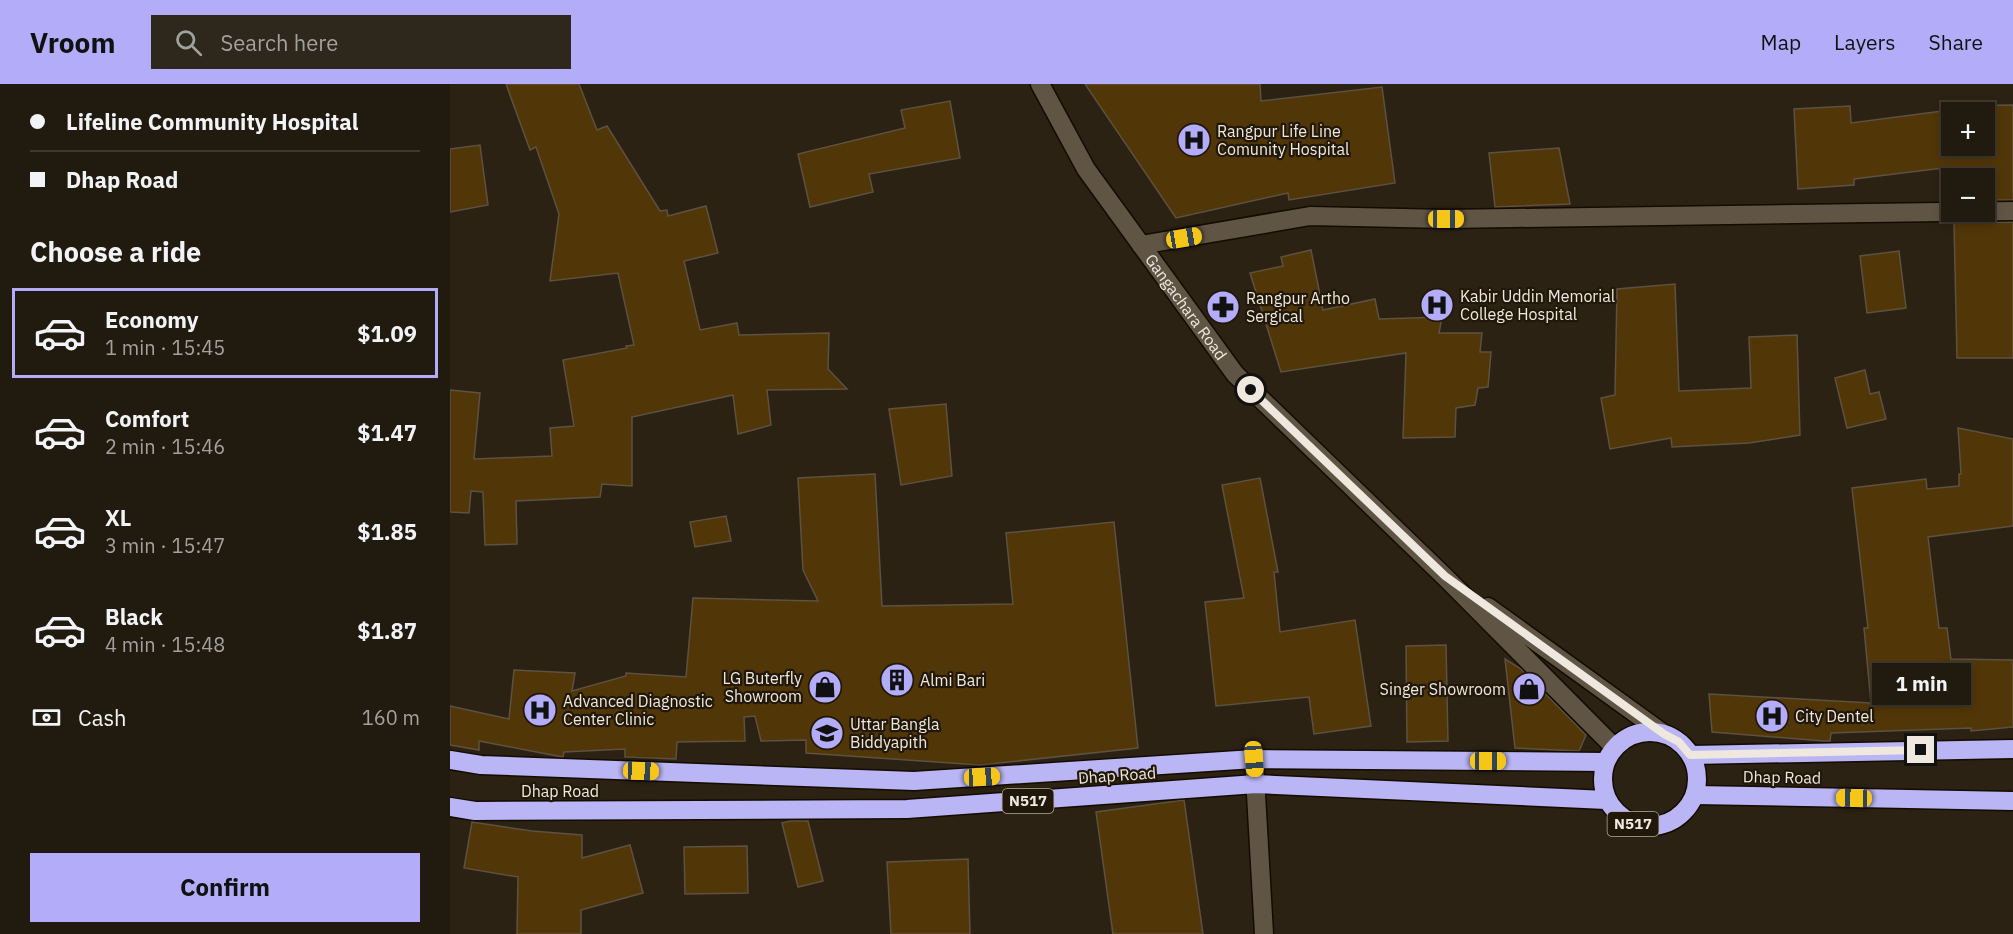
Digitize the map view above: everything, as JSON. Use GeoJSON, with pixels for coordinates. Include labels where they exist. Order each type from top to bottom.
{"type":"FeatureCollection","features":[{"type":"Feature","properties":{"kind":"highway","name":"Dhap Road"},"geometry":{"type":"LineString","coordinates":[[450,760],[481,765],[914,781],[1254,759],[1610,754],[1629,737],[1646,732],[1664,734]]}},
{"type":"Feature","properties":{"kind":"highway"},"geometry":{"type":"LineString","coordinates":[[1664,734],[1679,742],[1690,755],[1697,775],[1695,795]]}},
{"type":"Feature","properties":{"kind":"highway","name":"Dhap Road"},"geometry":{"type":"LineString","coordinates":[[1690,755],[2013,749]]}},
{"type":"Feature","properties":{"kind":"highway","name":"N517"},"geometry":{"type":"LineString","coordinates":[[1610,754],[1602,774],[1606,800],[1617,815],[1633,824],[1652,827],[1670,823],[1685,812],[1695,795]]}},
{"type":"Feature","properties":{"kind":"highway","name":"Dhap Road"},"geometry":{"type":"LineString","coordinates":[[450,807],[476,811],[907,809],[1256,784],[1606,800]]}},
{"type":"Feature","properties":{"kind":"highway","name":"Dhap Road"},"geometry":{"type":"LineString","coordinates":[[1695,795],[2013,801]]}},
{"type":"Feature","properties":{"kind":"main road","name":"Gangachara Road"},"geometry":{"type":"LineString","coordinates":[[1040,84],[1086,169],[1235,374],[1445,576],[1610,754]]}},
{"type":"Feature","properties":{"kind":"main road"},"geometry":{"type":"LineString","coordinates":[[1142,245],[1310,216],[1446,219],[2013,211]]}},
{"type":"Feature","properties":{"kind":"main road","name":"Gangachara Road"},"geometry":{"type":"LineString","coordinates":[[1445,576],[1664,734]]}},
{"type":"Feature","properties":{"kind":"main road"},"geometry":{"type":"LineString","coordinates":[[1254,759],[1264,934]]}},
{"type":"Feature","properties":{"kind":"building"},"geometry":{"type":"Polygon","coordinates":[[[506,84],[579,84],[597,130],[607,126],[660,211],[667,210],[668,216],[706,206],[718,253],[684,261],[700,330],[737,323],[739,335],[829,333],[828,369],[847,389],[767,390],[771,425],[738,434],[733,395],[632,417],[632,486],[602,484],[600,497],[516,501],[517,544],[485,545],[483,492],[471,491],[469,513],[450,512],[450,390],[480,393],[474,459],[552,456],[550,428],[574,426],[563,360],[634,345],[618,273],[550,281],[559,214],[536,147],[530,150],[506,84]]]}},
{"type":"Feature","properties":{"kind":"building"},"geometry":{"type":"Polygon","coordinates":[[[1085,84],[1260,84],[1261,101],[1382,87],[1395,183],[1289,200],[1288,193],[1176,218],[1085,84]]]}},
{"type":"Feature","properties":{"kind":"building"},"geometry":{"type":"Polygon","coordinates":[[[950,101],[960,158],[869,174],[873,192],[810,207],[798,154],[905,128],[901,110],[950,101]]]}},
{"type":"Feature","properties":{"kind":"building"},"geometry":{"type":"Polygon","coordinates":[[[1995,105],[2013,105],[2013,200],[1995,200],[1995,168],[1941,168],[1854,179],[1854,185],[1798,189],[1794,109],[1850,106],[1851,123],[1941,111],[1941,156],[1995,156],[1995,105]]]}},
{"type":"Feature","properties":{"kind":"building"},"geometry":{"type":"Polygon","coordinates":[[[480,145],[488,205],[450,212],[450,149],[480,145]]]}},
{"type":"Feature","properties":{"kind":"building"},"geometry":{"type":"Polygon","coordinates":[[[1559,148],[1570,204],[1495,207],[1489,153],[1559,148]]]}},
{"type":"Feature","properties":{"kind":"building"},"geometry":{"type":"Polygon","coordinates":[[[2013,222],[2013,358],[1957,358],[1954,223],[2013,222]]]}},
{"type":"Feature","properties":{"kind":"building"},"geometry":{"type":"Polygon","coordinates":[[[1311,250],[1323,310],[1375,299],[1379,319],[1442,317],[1439,333],[1482,333],[1480,352],[1491,352],[1488,387],[1478,388],[1475,405],[1456,408],[1455,437],[1403,438],[1406,353],[1281,372],[1250,273],[1283,266],[1281,257],[1311,250]]]}},
{"type":"Feature","properties":{"kind":"building"},"geometry":{"type":"Polygon","coordinates":[[[1899,251],[1906,308],[1867,313],[1860,256],[1899,251]]]}},
{"type":"Feature","properties":{"kind":"building"},"geometry":{"type":"Polygon","coordinates":[[[1675,284],[1679,391],[1751,388],[1749,337],[1797,335],[1800,435],[1749,443],[1672,447],[1671,438],[1610,449],[1601,398],[1615,395],[1617,289],[1675,284]]]}},
{"type":"Feature","properties":{"kind":"building"},"geometry":{"type":"Polygon","coordinates":[[[1865,370],[1870,394],[1879,392],[1886,419],[1847,428],[1835,378],[1865,370]]]}},
{"type":"Feature","properties":{"kind":"building"},"geometry":{"type":"Polygon","coordinates":[[[946,404],[952,476],[901,485],[889,409],[946,404]]]}},
{"type":"Feature","properties":{"kind":"building"},"geometry":{"type":"Polygon","coordinates":[[[1958,428],[2013,439],[2013,526],[1928,537],[1939,628],[1947,628],[1951,659],[2013,660],[2013,727],[1971,731],[1971,728],[1831,733],[1830,741],[1712,732],[1709,694],[1871,703],[1864,628],[1868,628],[1852,488],[1926,479],[1927,489],[1959,486],[1959,474],[1961,474],[1958,428]]]}},
{"type":"Feature","properties":{"kind":"building"},"geometry":{"type":"Polygon","coordinates":[[[875,474],[882,606],[1013,604],[1006,533],[1114,522],[1138,748],[980,765],[806,753],[806,740],[761,741],[755,716],[744,717],[745,741],[677,742],[676,759],[625,757],[625,749],[564,752],[563,757],[479,741],[479,750],[450,745],[450,706],[509,719],[514,670],[575,673],[572,691],[626,676],[626,673],[686,677],[693,598],[818,601],[803,570],[798,478],[875,474]]]}},
{"type":"Feature","properties":{"kind":"building"},"geometry":{"type":"Polygon","coordinates":[[[1260,478],[1278,572],[1274,572],[1280,632],[1355,620],[1371,726],[1314,734],[1309,697],[1216,706],[1205,602],[1244,598],[1222,485],[1260,478]]]}},
{"type":"Feature","properties":{"kind":"building"},"geometry":{"type":"Polygon","coordinates":[[[726,516],[731,541],[695,547],[690,522],[726,516]]]}},
{"type":"Feature","properties":{"kind":"building"},"geometry":{"type":"Polygon","coordinates":[[[1446,645],[1448,741],[1407,742],[1406,646],[1446,645]]]}},
{"type":"Feature","properties":{"kind":"building","name":"Singer Showroom"},"geometry":{"type":"Polygon","coordinates":[[[1505,659],[1521,669],[1586,735],[1579,751],[1515,748],[1505,659]]]}},
{"type":"Feature","properties":{"kind":"building"},"geometry":{"type":"Polygon","coordinates":[[[1184,800],[1203,934],[1113,934],[1096,812],[1184,800]]]}},
{"type":"Feature","properties":{"kind":"building"},"geometry":{"type":"Polygon","coordinates":[[[808,821],[823,881],[798,887],[782,823],[808,821]]]}},
{"type":"Feature","properties":{"kind":"building"},"geometry":{"type":"Polygon","coordinates":[[[472,822],[532,831],[582,835],[582,858],[630,845],[643,893],[581,910],[581,934],[517,934],[518,877],[464,868],[472,822]]]}},
{"type":"Feature","properties":{"kind":"building"},"geometry":{"type":"Polygon","coordinates":[[[747,846],[748,893],[685,894],[684,847],[747,846]]]}},
{"type":"Feature","properties":{"kind":"building"},"geometry":{"type":"Polygon","coordinates":[[[968,859],[970,934],[891,934],[887,862],[968,859]]]}},
{"type":"Feature","properties":{"kind":"place","name":"Rangpur Life Line Comunity Hospital"},"geometry":{"type":"Point","coordinates":[1194,140]}},
{"type":"Feature","properties":{"kind":"place","name":"Kabir Uddin Memorial College Hospital"},"geometry":{"type":"Point","coordinates":[1437,305]}},
{"type":"Feature","properties":{"kind":"place","name":"Rangpur Artho Sergical"},"geometry":{"type":"Point","coordinates":[1223,307]}},
{"type":"Feature","properties":{"kind":"place","name":"Almi Bari"},"geometry":{"type":"Point","coordinates":[897,680]}},
{"type":"Feature","properties":{"kind":"place","name":"LG Buterfly Showroom"},"geometry":{"type":"Point","coordinates":[825,687]}},
{"type":"Feature","properties":{"kind":"place","name":"Singer Showroom"},"geometry":{"type":"Point","coordinates":[1529,689]}},
{"type":"Feature","properties":{"kind":"place","name":"Advanced Diagnostic Center Clinic"},"geometry":{"type":"Point","coordinates":[540,710]}},
{"type":"Feature","properties":{"kind":"place","name":"City Dentel"},"geometry":{"type":"Point","coordinates":[1772,716]}},
{"type":"Feature","properties":{"kind":"place","name":"Uttar Bangla Biddyapith"},"geometry":{"type":"Point","coordinates":[827,733]}},
{"type":"Feature","properties":{"kind":"route"},"geometry":{"type":"LineString","coordinates":[[1251,390],[1445,576],[1664,734],[1679,742],[1690,755],[1921,750]]}}]}
